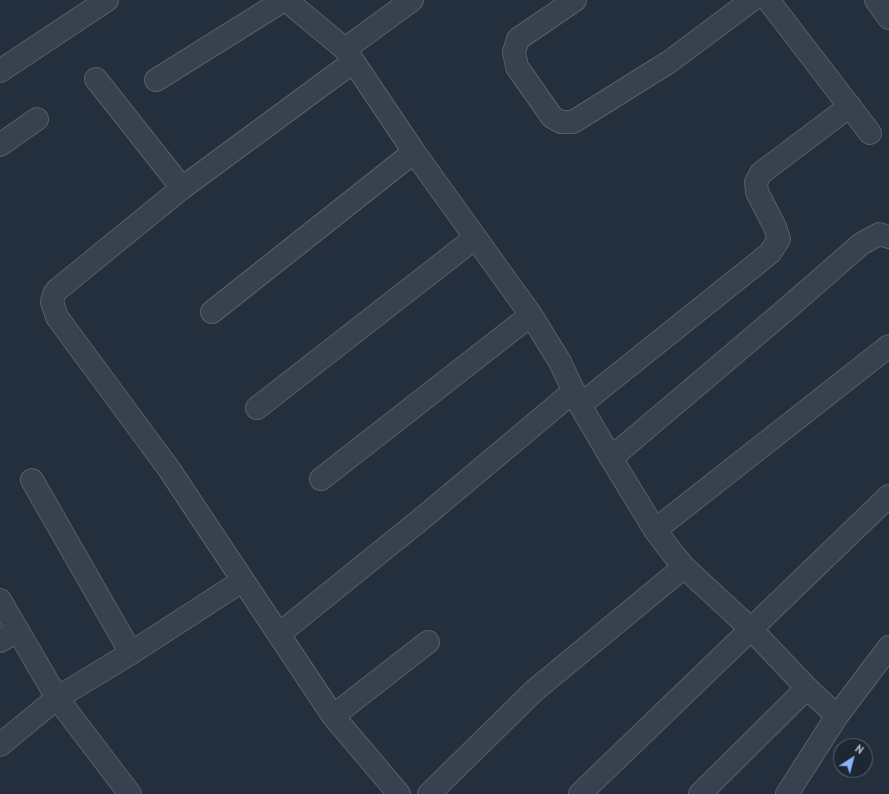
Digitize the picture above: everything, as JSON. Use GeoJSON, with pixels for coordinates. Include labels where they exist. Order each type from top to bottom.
{"type":"FeatureCollection","features":[{"type":"Feature","properties":{"kind":"street"},"geometry":{"type":"LineString","coordinates":[[0,71],[106,0]]}},
{"type":"Feature","properties":{"kind":"street"},"geometry":{"type":"LineString","coordinates":[[156,80],[285,0],[349,55],[414,152],[531,315],[560,362],[577,398],[611,458],[655,530],[684,567],[751,629],[807,688],[837,716]]}},
{"type":"Feature","properties":{"kind":"street"},"geometry":{"type":"LineString","coordinates":[[399,794],[333,716],[169,469],[57,317],[52,302],[54,294],[57,290],[349,55],[412,0]]}},
{"type":"Feature","properties":{"kind":"street"},"geometry":{"type":"LineString","coordinates":[[575,0],[518,39],[514,52],[517,67],[552,118],[562,122],[573,122],[669,62],[752,0]]}},
{"type":"Feature","properties":{"kind":"street"},"geometry":{"type":"LineString","coordinates":[[768,0],[870,133]]}},
{"type":"Feature","properties":{"kind":"street"},"geometry":{"type":"LineString","coordinates":[[876,0],[889,18]]}},
{"type":"Feature","properties":{"kind":"street"},"geometry":{"type":"LineString","coordinates":[[96,79],[182,188]]}},
{"type":"Feature","properties":{"kind":"street"},"geometry":{"type":"LineString","coordinates":[[279,634],[425,516],[577,398],[770,253],[779,239],[775,227],[757,192],[756,182],[761,173],[850,106]]}},
{"type":"Feature","properties":{"kind":"street"},"geometry":{"type":"LineString","coordinates":[[0,145],[37,119]]}},
{"type":"Feature","properties":{"kind":"street"},"geometry":{"type":"LineString","coordinates":[[212,312],[414,152]]}},
{"type":"Feature","properties":{"kind":"street"},"geometry":{"type":"LineString","coordinates":[[611,458],[861,244],[879,234],[889,237]]}},
{"type":"Feature","properties":{"kind":"street"},"geometry":{"type":"LineString","coordinates":[[257,408],[475,238]]}},
{"type":"Feature","properties":{"kind":"street"},"geometry":{"type":"LineString","coordinates":[[321,479],[531,315]]}},
{"type":"Feature","properties":{"kind":"street"},"geometry":{"type":"LineString","coordinates":[[655,530],[889,346]]}},
{"type":"Feature","properties":{"kind":"street"},"geometry":{"type":"LineString","coordinates":[[32,480],[131,653]]}},
{"type":"Feature","properties":{"kind":"street"},"geometry":{"type":"LineString","coordinates":[[580,794],[889,496]]}},
{"type":"Feature","properties":{"kind":"street"},"geometry":{"type":"LineString","coordinates":[[429,794],[534,690],[684,567]]}},
{"type":"Feature","properties":{"kind":"street"},"geometry":{"type":"LineString","coordinates":[[0,745],[57,698],[131,653],[242,581]]}},
{"type":"Feature","properties":{"kind":"street"},"geometry":{"type":"LineString","coordinates":[[0,600],[9,636],[130,794]]}},
{"type":"Feature","properties":{"kind":"street"},"geometry":{"type":"LineString","coordinates":[[333,716],[428,642]]}},
{"type":"Feature","properties":{"kind":"street"},"geometry":{"type":"LineString","coordinates":[[787,794],[837,716],[889,647]]}},
{"type":"Feature","properties":{"kind":"street"},"geometry":{"type":"LineString","coordinates":[[700,794],[807,688]]}}]}
